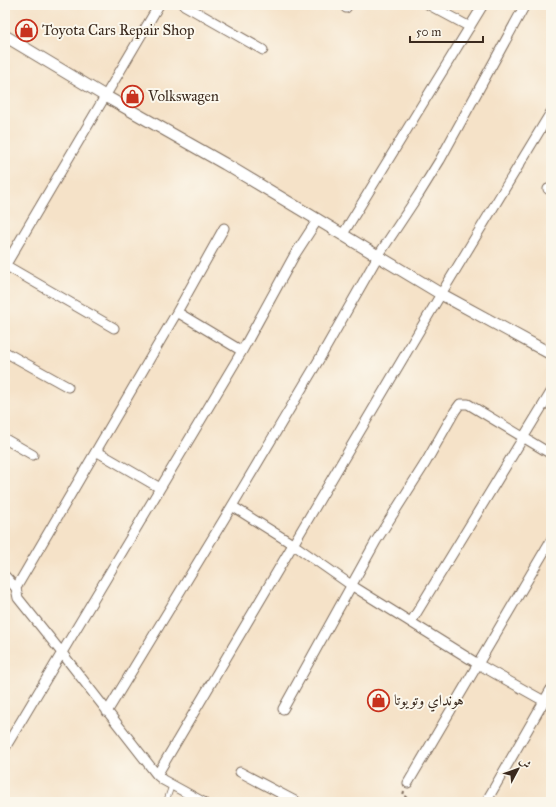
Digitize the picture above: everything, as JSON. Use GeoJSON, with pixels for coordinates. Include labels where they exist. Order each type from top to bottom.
{"type":"FeatureCollection","features":[{"type":"Feature","properties":{"kind":"street"},"geometry":{"type":"LineString","coordinates":[[114,328],[5,265],[159,5]]}},
{"type":"Feature","properties":{"kind":"street"},"geometry":{"type":"LineString","coordinates":[[184,5],[264,50]]}},
{"type":"Feature","properties":{"kind":"street"},"geometry":{"type":"LineString","coordinates":[[429,5],[470,27]]}},
{"type":"Feature","properties":{"kind":"street"},"geometry":{"type":"LineString","coordinates":[[343,234],[483,5]]}},
{"type":"Feature","properties":{"kind":"street"},"geometry":{"type":"LineString","coordinates":[[107,712],[320,358],[378,256],[440,160],[525,5]]}},
{"type":"Feature","properties":{"kind":"street"},"geometry":{"type":"LineString","coordinates":[[5,36],[105,96],[318,219],[441,294],[551,354]]}},
{"type":"Feature","properties":{"kind":"street"},"geometry":{"type":"LineString","coordinates":[[157,775],[441,294],[551,112]]}},
{"type":"Feature","properties":{"kind":"street"},"geometry":{"type":"LineString","coordinates":[[5,748],[242,351],[294,256],[318,219]]}},
{"type":"Feature","properties":{"kind":"street"},"geometry":{"type":"LineString","coordinates":[[16,588],[177,312],[224,228]]}},
{"type":"Feature","properties":{"kind":"street"},"geometry":{"type":"LineString","coordinates":[[177,312],[242,351]]}},
{"type":"Feature","properties":{"kind":"street"},"geometry":{"type":"LineString","coordinates":[[5,352],[68,387]]}},
{"type":"Feature","properties":{"kind":"street"},"geometry":{"type":"LineString","coordinates":[[411,622],[551,392]]}},
{"type":"Feature","properties":{"kind":"street"},"geometry":{"type":"LineString","coordinates":[[283,709],[376,541],[426,462],[460,404],[468,404],[551,454]]}},
{"type":"Feature","properties":{"kind":"street"},"geometry":{"type":"LineString","coordinates":[[5,438],[33,455]]}},
{"type":"Feature","properties":{"kind":"street"},"geometry":{"type":"LineString","coordinates":[[96,451],[160,488]]}},
{"type":"Feature","properties":{"kind":"street"},"geometry":{"type":"LineString","coordinates":[[232,506],[294,545],[351,585],[478,664],[544,701]]}},
{"type":"Feature","properties":{"kind":"street"},"geometry":{"type":"LineString","coordinates":[[408,783],[551,540]]}},
{"type":"Feature","properties":{"kind":"street"},"geometry":{"type":"LineString","coordinates":[[5,576],[16,588],[18,598],[157,775],[203,802]]}},
{"type":"Feature","properties":{"kind":"street"},"geometry":{"type":"LineString","coordinates":[[486,802],[551,689]]}},
{"type":"Feature","properties":{"kind":"street"},"geometry":{"type":"LineString","coordinates":[[240,772],[297,802]]}},
{"type":"Feature","properties":{"kind":"lane"},"geometry":{"type":"LineString","coordinates":[[166,802],[172,785]]}},
{"type":"Feature","properties":{"kind":"path"},"geometry":{"type":"LineString","coordinates":[[408,783],[403,795],[412,802]]}},
{"type":"Feature","properties":{"kind":"place","name":"Toyota Cars Repair Shop"},"geometry":{"type":"Point","coordinates":[27,30]}},
{"type":"Feature","properties":{"kind":"place","name":"Volkswagen"},"geometry":{"type":"Point","coordinates":[133,96]}},
{"type":"Feature","properties":{"kind":"place","name":"هونداي وتويوتا"},"geometry":{"type":"Point","coordinates":[379,700]}}]}
